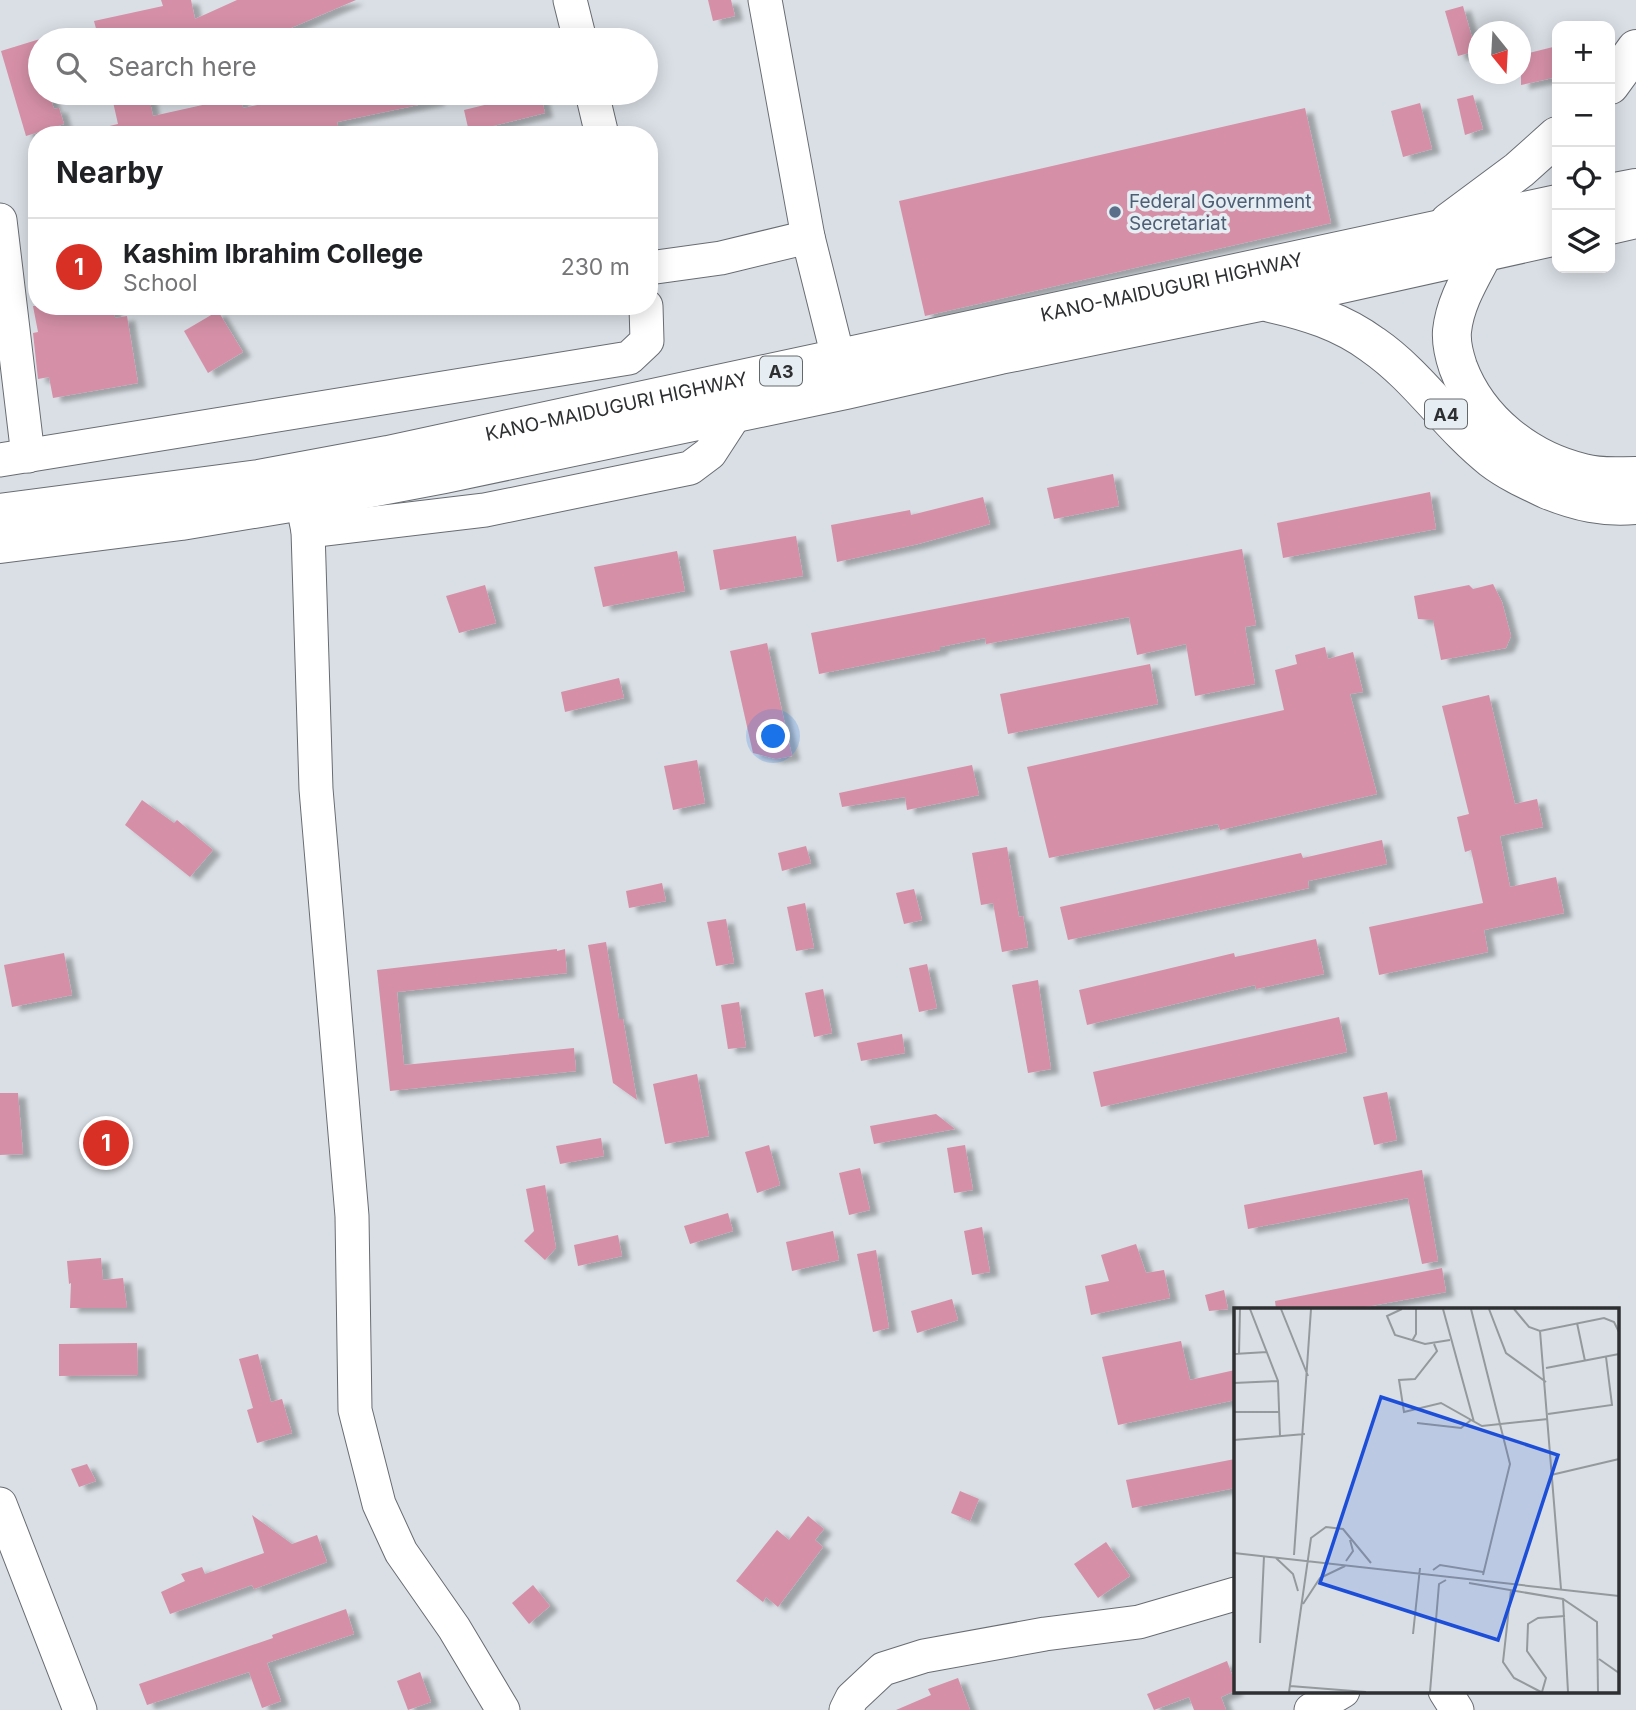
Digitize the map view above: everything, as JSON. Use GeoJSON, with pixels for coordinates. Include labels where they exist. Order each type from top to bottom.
{"type":"FeatureCollection","features":[{"type":"Feature","properties":{"kind":"highway"},"geometry":{"type":"LineString","coordinates":[[1611,84],[1636,49]]}},
{"type":"Feature","properties":{"kind":"highway"},"geometry":{"type":"LineString","coordinates":[[1440,229],[1519,170],[1552,140]]}},
{"type":"Feature","properties":{"kind":"highway"},"geometry":{"type":"LineString","coordinates":[[1615,192],[1636,188]]}},
{"type":"Feature","properties":{"kind":"highway","name":"KANO-MAIDUGURI HIGHWAY"},"geometry":{"type":"LineString","coordinates":[[0,544],[181,521],[305,516],[736,413],[842,374],[1440,229],[1552,205]]}},
{"type":"Feature","properties":{"kind":"highway"},"geometry":{"type":"LineString","coordinates":[[1615,224],[1636,219]]}},
{"type":"Feature","properties":{"kind":"highway","name":"KANO-MAIDUGURI HIGHWAY"},"geometry":{"type":"LineString","coordinates":[[0,513],[259,479],[842,374],[1000,355],[1265,301],[1552,237]]}},
{"type":"Feature","properties":{"kind":"highway","name":"A4"},"geometry":{"type":"LineString","coordinates":[[1484,252],[1456,309],[1452,334],[1454,353],[1475,402],[1514,441],[1536,455],[1586,474],[1636,476]]}},
{"type":"Feature","properties":{"kind":"highway","name":"A4"},"geometry":{"type":"LineString","coordinates":[[1265,301],[1308,311],[1334,322],[1373,345],[1493,460],[1525,480],[1595,506],[1636,505]]}},
{"type":"Feature","properties":{"kind":"street"},"geometry":{"type":"LineString","coordinates":[[570,0],[577,28]]}},
{"type":"Feature","properties":{"kind":"street"},"geometry":{"type":"LineString","coordinates":[[765,0],[808,237],[842,374]]}},
{"type":"Feature","properties":{"kind":"street"},"geometry":{"type":"LineString","coordinates":[[595,105],[600,126]]}},
{"type":"Feature","properties":{"kind":"street"},"geometry":{"type":"LineString","coordinates":[[0,220],[14,458],[629,358],[647,341],[646,315]]}},
{"type":"Feature","properties":{"kind":"street"},"geometry":{"type":"LineString","coordinates":[[658,267],[721,258],[808,237]]}},
{"type":"Feature","properties":{"kind":"street"},"geometry":{"type":"LineString","coordinates":[[305,516],[316,789],[352,1216],[355,1410],[379,1504],[401,1552],[454,1628],[503,1710]]}},
{"type":"Feature","properties":{"kind":"street"},"geometry":{"type":"LineString","coordinates":[[2,1515],[80,1710]]}},
{"type":"Feature","properties":{"kind":"street"},"geometry":{"type":"LineString","coordinates":[[846,1710],[852,1698],[883,1669],[924,1656],[1045,1634],[1139,1622],[1234,1594]]}},
{"type":"Feature","properties":{"kind":"street"},"geometry":{"type":"LineString","coordinates":[[1311,1710],[1341,1692]]}},
{"type":"Feature","properties":{"kind":"street"},"geometry":{"type":"LineString","coordinates":[[1447,1692],[1457,1710]]}},
{"type":"Feature","properties":{"kind":"building"},"geometry":{"type":"Polygon","coordinates":[[[161,0],[191,0],[195,19],[237,0],[356,0],[291,28],[96,28],[94,21],[163,6],[161,0]]]}},
{"type":"Feature","properties":{"kind":"building"},"geometry":{"type":"Polygon","coordinates":[[[708,0],[731,0],[735,16],[713,21],[708,0]]]}},
{"type":"Feature","properties":{"kind":"building"},"geometry":{"type":"Polygon","coordinates":[[[1463,6],[1468,23],[1468,53],[1458,56],[1445,11],[1463,6]]]}},
{"type":"Feature","properties":{"kind":"building"},"geometry":{"type":"Polygon","coordinates":[[[28,43],[28,105],[53,105],[54,109],[59,108],[64,124],[28,126],[26,136],[1,51],[28,43]]]}},
{"type":"Feature","properties":{"kind":"building"},"geometry":{"type":"Polygon","coordinates":[[[1552,47],[1552,78],[1531,83],[1531,52],[1552,47]]]}},
{"type":"Feature","properties":{"kind":"building"},"geometry":{"type":"Polygon","coordinates":[[[1473,95],[1483,129],[1465,135],[1457,99],[1473,95]]]}},
{"type":"Feature","properties":{"kind":"building"},"geometry":{"type":"Polygon","coordinates":[[[1420,103],[1432,149],[1403,157],[1391,111],[1420,103]]]}},
{"type":"Feature","properties":{"kind":"building"},"geometry":{"type":"Polygon","coordinates":[[[114,105],[151,105],[153,116],[202,105],[242,105],[243,108],[257,105],[418,105],[337,122],[338,126],[109,126],[118,124],[114,105]]]}},
{"type":"Feature","properties":{"kind":"building"},"geometry":{"type":"Polygon","coordinates":[[[485,105],[543,105],[545,113],[493,126],[468,126],[464,110],[485,105]]]}},
{"type":"Feature","properties":{"kind":"building","name":"Federal Government Secretariat"},"geometry":{"type":"Polygon","coordinates":[[[1305,108],[1331,223],[925,316],[899,201],[1305,108]]]}},
{"type":"Feature","properties":{"kind":"building"},"geometry":{"type":"Polygon","coordinates":[[[35,315],[114,315],[115,318],[127,316],[138,383],[53,398],[49,377],[38,379],[33,333],[38,332],[35,315]]]}},
{"type":"Feature","properties":{"kind":"building"},"geometry":{"type":"Polygon","coordinates":[[[211,315],[220,315],[243,352],[208,373],[184,331],[211,315]]]}},
{"type":"Feature","properties":{"kind":"building"},"geometry":{"type":"Polygon","coordinates":[[[1113,474],[1119,506],[1054,519],[1047,488],[1113,474]]]}},
{"type":"Feature","properties":{"kind":"building"},"geometry":{"type":"Polygon","coordinates":[[[1430,492],[1436,529],[1283,558],[1277,523],[1430,492]]]}},
{"type":"Feature","properties":{"kind":"building"},"geometry":{"type":"Polygon","coordinates":[[[983,497],[990,524],[837,562],[831,525],[910,510],[911,515],[983,497]]]}},
{"type":"Feature","properties":{"kind":"building"},"geometry":{"type":"Polygon","coordinates":[[[796,536],[803,576],[720,590],[713,550],[796,536]]]}},
{"type":"Feature","properties":{"kind":"building"},"geometry":{"type":"Polygon","coordinates":[[[1242,549],[1256,625],[1245,627],[1255,684],[1195,696],[1186,644],[1137,655],[1129,617],[986,644],[985,638],[940,647],[940,650],[819,674],[811,633],[1242,549]]]}},
{"type":"Feature","properties":{"kind":"building"},"geometry":{"type":"Polygon","coordinates":[[[677,551],[685,591],[603,607],[594,567],[677,551]]]}},
{"type":"Feature","properties":{"kind":"building"},"geometry":{"type":"Polygon","coordinates":[[[1493,584],[1502,602],[1511,636],[1506,648],[1441,660],[1433,620],[1418,619],[1414,596],[1469,585],[1473,589],[1493,584]]]}},
{"type":"Feature","properties":{"kind":"building"},"geometry":{"type":"Polygon","coordinates":[[[485,585],[496,623],[459,633],[446,596],[485,585]]]}},
{"type":"Feature","properties":{"kind":"building"},"geometry":{"type":"Polygon","coordinates":[[[767,643],[792,756],[776,759],[753,753],[730,651],[767,643]]]}},
{"type":"Feature","properties":{"kind":"building"},"geometry":{"type":"Polygon","coordinates":[[[1325,647],[1328,659],[1353,652],[1363,692],[1350,694],[1377,794],[1220,830],[1218,824],[1049,858],[1027,767],[1284,710],[1275,670],[1297,664],[1295,655],[1325,647]]]}},
{"type":"Feature","properties":{"kind":"building"},"geometry":{"type":"Polygon","coordinates":[[[1150,664],[1158,704],[1008,734],[1000,694],[1150,664]]]}},
{"type":"Feature","properties":{"kind":"building"},"geometry":{"type":"Polygon","coordinates":[[[619,678],[624,698],[565,712],[561,692],[619,678]]]}},
{"type":"Feature","properties":{"kind":"building"},"geometry":{"type":"Polygon","coordinates":[[[1489,695],[1515,804],[1537,799],[1543,827],[1500,836],[1510,887],[1556,877],[1564,913],[1484,930],[1488,952],[1379,975],[1369,927],[1483,903],[1471,850],[1465,852],[1457,817],[1469,814],[1442,706],[1489,695]]]}},
{"type":"Feature","properties":{"kind":"building"},"geometry":{"type":"Polygon","coordinates":[[[697,760],[705,803],[673,810],[664,766],[697,760]]]}},
{"type":"Feature","properties":{"kind":"building"},"geometry":{"type":"Polygon","coordinates":[[[972,765],[979,795],[907,810],[905,797],[842,807],[839,793],[972,765]]]}},
{"type":"Feature","properties":{"kind":"building"},"geometry":{"type":"Polygon","coordinates":[[[142,800],[174,823],[177,820],[213,850],[190,877],[125,825],[142,800]]]}},
{"type":"Feature","properties":{"kind":"building"},"geometry":{"type":"Polygon","coordinates":[[[1382,840],[1387,864],[1308,881],[1309,888],[1068,940],[1060,907],[1301,853],[1303,858],[1382,840]]]}},
{"type":"Feature","properties":{"kind":"building"},"geometry":{"type":"Polygon","coordinates":[[[806,846],[811,863],[782,871],[778,853],[806,846]]]}},
{"type":"Feature","properties":{"kind":"building"},"geometry":{"type":"Polygon","coordinates":[[[1007,847],[1019,917],[1023,916],[1028,947],[1002,952],[993,903],[981,905],[972,853],[1007,847]]]}},
{"type":"Feature","properties":{"kind":"building"},"geometry":{"type":"Polygon","coordinates":[[[662,883],[666,901],[629,908],[626,891],[662,883]]]}},
{"type":"Feature","properties":{"kind":"building"},"geometry":{"type":"Polygon","coordinates":[[[914,889],[922,920],[904,924],[896,893],[914,889]]]}},
{"type":"Feature","properties":{"kind":"building"},"geometry":{"type":"Polygon","coordinates":[[[805,903],[814,948],[796,951],[787,907],[805,903]]]}},
{"type":"Feature","properties":{"kind":"building"},"geometry":{"type":"Polygon","coordinates":[[[726,919],[734,963],[716,966],[707,922],[726,919]]]}},
{"type":"Feature","properties":{"kind":"building"},"geometry":{"type":"Polygon","coordinates":[[[1316,939],[1324,974],[1256,989],[1255,985],[1087,1025],[1079,990],[1234,953],[1235,957],[1316,939]]]}},
{"type":"Feature","properties":{"kind":"building"},"geometry":{"type":"Polygon","coordinates":[[[606,942],[637,1100],[613,1083],[588,945],[606,942]]]}},
{"type":"Feature","properties":{"kind":"building"},"geometry":{"type":"Polygon","coordinates":[[[565,949],[567,973],[397,992],[404,1065],[574,1048],[576,1071],[390,1091],[377,970],[565,949]]]}},
{"type":"Feature","properties":{"kind":"building"},"geometry":{"type":"Polygon","coordinates":[[[64,953],[72,995],[12,1007],[4,965],[64,953]]]}},
{"type":"Feature","properties":{"kind":"building"},"geometry":{"type":"Polygon","coordinates":[[[927,964],[937,1008],[919,1012],[909,968],[927,964]]]}},
{"type":"Feature","properties":{"kind":"building"},"geometry":{"type":"Polygon","coordinates":[[[1038,980],[1051,1069],[1028,1073],[1012,985],[1038,980]]]}},
{"type":"Feature","properties":{"kind":"building"},"geometry":{"type":"Polygon","coordinates":[[[823,989],[832,1033],[814,1037],[805,993],[823,989]]]}},
{"type":"Feature","properties":{"kind":"building"},"geometry":{"type":"Polygon","coordinates":[[[739,1002],[746,1047],[728,1049],[721,1005],[739,1002]]]}},
{"type":"Feature","properties":{"kind":"building"},"geometry":{"type":"Polygon","coordinates":[[[1339,1017],[1347,1052],[1101,1107],[1093,1072],[1339,1017]]]}},
{"type":"Feature","properties":{"kind":"building"},"geometry":{"type":"Polygon","coordinates":[[[902,1034],[905,1053],[861,1061],[857,1043],[902,1034]]]}},
{"type":"Feature","properties":{"kind":"building"},"geometry":{"type":"Polygon","coordinates":[[[697,1074],[709,1136],[665,1144],[653,1084],[697,1074]]]}},
{"type":"Feature","properties":{"kind":"building"},"geometry":{"type":"Polygon","coordinates":[[[1387,1092],[1397,1140],[1374,1145],[1363,1097],[1387,1092]]]}},
{"type":"Feature","properties":{"kind":"building"},"geometry":{"type":"Polygon","coordinates":[[[0,1093],[18,1093],[23,1154],[0,1155],[0,1093]]]}},
{"type":"Feature","properties":{"kind":"building"},"geometry":{"type":"Polygon","coordinates":[[[936,1114],[955,1129],[874,1144],[870,1126],[936,1114]]]}},
{"type":"Feature","properties":{"kind":"building"},"geometry":{"type":"Polygon","coordinates":[[[601,1138],[604,1156],[560,1164],[556,1146],[601,1138]]]}},
{"type":"Feature","properties":{"kind":"building"},"geometry":{"type":"Polygon","coordinates":[[[769,1145],[780,1185],[757,1193],[745,1152],[769,1145]]]}},
{"type":"Feature","properties":{"kind":"building"},"geometry":{"type":"Polygon","coordinates":[[[965,1145],[973,1190],[954,1193],[947,1148],[965,1145]]]}},
{"type":"Feature","properties":{"kind":"building"},"geometry":{"type":"Polygon","coordinates":[[[860,1168],[870,1210],[849,1215],[839,1173],[860,1168]]]}},
{"type":"Feature","properties":{"kind":"building"},"geometry":{"type":"Polygon","coordinates":[[[1422,1170],[1438,1261],[1422,1264],[1408,1198],[1248,1229],[1244,1205],[1422,1170]]]}},
{"type":"Feature","properties":{"kind":"building"},"geometry":{"type":"Polygon","coordinates":[[[545,1185],[556,1248],[545,1260],[524,1241],[534,1231],[526,1189],[545,1185]]]}},
{"type":"Feature","properties":{"kind":"building"},"geometry":{"type":"Polygon","coordinates":[[[728,1213],[733,1231],[690,1244],[684,1226],[728,1213]]]}},
{"type":"Feature","properties":{"kind":"building"},"geometry":{"type":"Polygon","coordinates":[[[982,1227],[990,1272],[972,1275],[964,1231],[982,1227]]]}},
{"type":"Feature","properties":{"kind":"building"},"geometry":{"type":"Polygon","coordinates":[[[833,1231],[839,1260],[792,1271],[786,1242],[833,1231]]]}},
{"type":"Feature","properties":{"kind":"building"},"geometry":{"type":"Polygon","coordinates":[[[618,1235],[622,1256],[578,1266],[574,1245],[618,1235]]]}},
{"type":"Feature","properties":{"kind":"building"},"geometry":{"type":"Polygon","coordinates":[[[1136,1244],[1146,1273],[1164,1270],[1170,1298],[1091,1315],[1085,1286],[1109,1281],[1101,1255],[1136,1244]]]}},
{"type":"Feature","properties":{"kind":"building"},"geometry":{"type":"Polygon","coordinates":[[[876,1250],[889,1328],[873,1332],[857,1254],[876,1250]]]}},
{"type":"Feature","properties":{"kind":"building"},"geometry":{"type":"Polygon","coordinates":[[[101,1258],[103,1280],[123,1278],[127,1308],[70,1308],[71,1283],[69,1284],[67,1261],[101,1258]]]}},
{"type":"Feature","properties":{"kind":"building"},"geometry":{"type":"Polygon","coordinates":[[[1442,1268],[1446,1292],[1360,1308],[1276,1308],[1275,1301],[1442,1268]]]}},
{"type":"Feature","properties":{"kind":"building"},"geometry":{"type":"Polygon","coordinates":[[[1224,1290],[1228,1309],[1209,1311],[1205,1295],[1224,1290]]]}},
{"type":"Feature","properties":{"kind":"building"},"geometry":{"type":"Polygon","coordinates":[[[952,1299],[958,1320],[917,1333],[911,1311],[952,1299]]]}},
{"type":"Feature","properties":{"kind":"building"},"geometry":{"type":"Polygon","coordinates":[[[1181,1341],[1190,1380],[1234,1370],[1234,1400],[1118,1425],[1102,1357],[1181,1341]]]}},
{"type":"Feature","properties":{"kind":"building"},"geometry":{"type":"Polygon","coordinates":[[[137,1343],[138,1375],[59,1376],[59,1344],[137,1343]]]}},
{"type":"Feature","properties":{"kind":"building"},"geometry":{"type":"Polygon","coordinates":[[[258,1354],[271,1402],[282,1399],[292,1433],[257,1443],[247,1410],[253,1408],[239,1359],[258,1354]]]}},
{"type":"Feature","properties":{"kind":"building"},"geometry":{"type":"Polygon","coordinates":[[[1234,1459],[1234,1488],[1132,1508],[1126,1480],[1234,1459]]]}},
{"type":"Feature","properties":{"kind":"building"},"geometry":{"type":"Polygon","coordinates":[[[87,1464],[96,1481],[79,1487],[71,1469],[87,1464]]]}},
{"type":"Feature","properties":{"kind":"building"},"geometry":{"type":"Polygon","coordinates":[[[960,1491],[979,1499],[970,1521],[951,1513],[960,1491]]]}},
{"type":"Feature","properties":{"kind":"building"},"geometry":{"type":"Polygon","coordinates":[[[252,1515],[292,1544],[317,1535],[327,1562],[254,1589],[252,1585],[170,1614],[161,1592],[185,1581],[181,1574],[202,1567],[205,1574],[264,1553],[252,1515]]]}},
{"type":"Feature","properties":{"kind":"building"},"geometry":{"type":"Polygon","coordinates":[[[808,1516],[824,1529],[815,1540],[823,1547],[778,1607],[766,1597],[763,1602],[736,1581],[777,1530],[789,1540],[808,1516]]]}},
{"type":"Feature","properties":{"kind":"building"},"geometry":{"type":"Polygon","coordinates":[[[1106,1542],[1130,1576],[1098,1598],[1074,1564],[1106,1542]]]}},
{"type":"Feature","properties":{"kind":"building"},"geometry":{"type":"Polygon","coordinates":[[[533,1585],[550,1606],[529,1624],[512,1603],[533,1585]]]}},
{"type":"Feature","properties":{"kind":"building"},"geometry":{"type":"Polygon","coordinates":[[[346,1609],[354,1634],[267,1663],[281,1701],[262,1708],[249,1672],[147,1705],[139,1684],[273,1638],[272,1635],[346,1609]]]}},
{"type":"Feature","properties":{"kind":"building"},"geometry":{"type":"Polygon","coordinates":[[[1227,1661],[1234,1680],[1234,1691],[1221,1697],[1226,1710],[1194,1710],[1189,1697],[1154,1710],[1147,1694],[1227,1661]]]}},
{"type":"Feature","properties":{"kind":"building"},"geometry":{"type":"Polygon","coordinates":[[[420,1672],[431,1702],[408,1710],[397,1681],[420,1672]]]}},
{"type":"Feature","properties":{"kind":"building"},"geometry":{"type":"Polygon","coordinates":[[[958,1678],[970,1710],[896,1710],[931,1695],[928,1689],[958,1678]]]}},
{"type":"Feature","properties":{"kind":"place","name":"Federal Government Secretariat"},"geometry":{"type":"Point","coordinates":[1115,212]}},
{"type":"Feature","properties":{"kind":"place","name":"Kashim Ibrahim College"},"geometry":{"type":"Point","coordinates":[106,1143]}}]}
